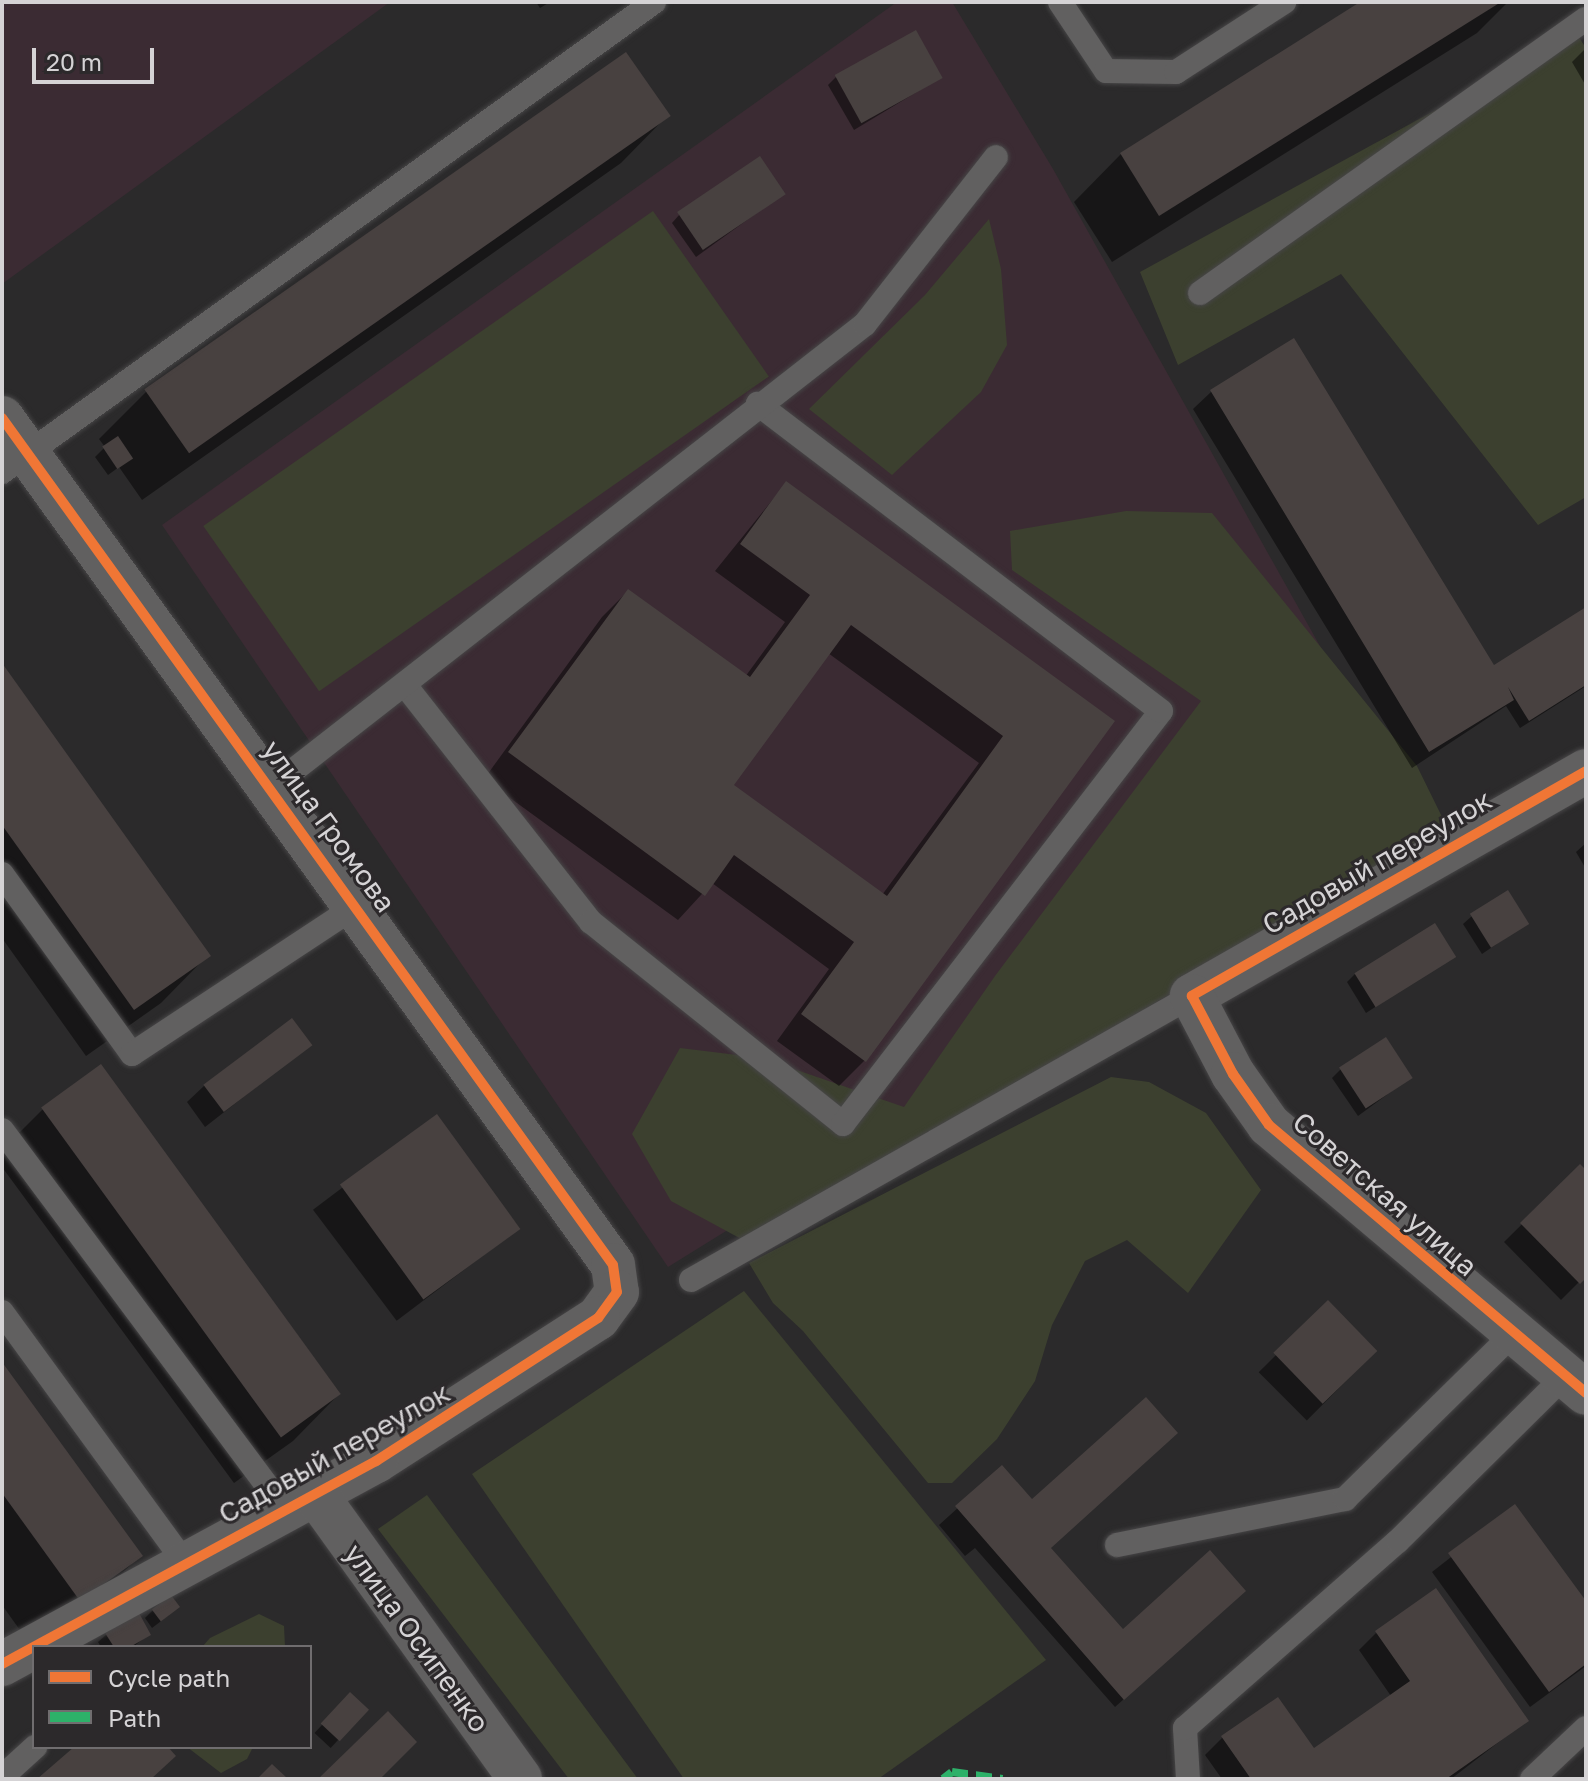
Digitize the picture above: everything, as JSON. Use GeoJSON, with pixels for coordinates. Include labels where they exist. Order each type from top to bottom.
{"type":"FeatureCollection","features":[{"type":"Feature","properties":{"kind":"street","name":"улица Громова"},"geometry":{"type":"LineString","coordinates":[[2,418],[14,462],[272,787],[613,1265]]}},
{"type":"Feature","properties":{"kind":"street","name":"Садовый переулок"},"geometry":{"type":"LineString","coordinates":[[1192,996],[1586,771]]}},
{"type":"Feature","properties":{"kind":"street","name":"Советская улица"},"geometry":{"type":"LineString","coordinates":[[1192,996],[1233,1074],[1269,1125],[1512,1335],[1576,1385]]}},
{"type":"Feature","properties":{"kind":"street","name":"Садовый переулок"},"geometry":{"type":"LineString","coordinates":[[55,1645],[75,1638],[185,1563],[301,1503],[460,1410],[598,1318],[617,1292],[613,1265]]}},
{"type":"Feature","properties":{"kind":"street","name":"улица Осипенко"},"geometry":{"type":"LineString","coordinates":[[301,1503],[520,1779]]}},
{"type":"Feature","properties":{"kind":"street","name":"Садовый переулок"},"geometry":{"type":"LineString","coordinates":[[2,1664],[32,1653]]}},
{"type":"Feature","properties":{"kind":"lane"},"geometry":{"type":"LineString","coordinates":[[14,462],[654,2]]}},
{"type":"Feature","properties":{"kind":"lane"},"geometry":{"type":"LineString","coordinates":[[1060,2],[1106,71],[1176,72],[1284,2]]}},
{"type":"Feature","properties":{"kind":"lane"},"geometry":{"type":"LineString","coordinates":[[1200,293],[1586,19]]}},
{"type":"Feature","properties":{"kind":"lane"},"geometry":{"type":"LineString","coordinates":[[272,787],[758,404],[865,324],[996,157]]}},
{"type":"Feature","properties":{"kind":"lane"},"geometry":{"type":"LineString","coordinates":[[405,685],[591,922],[843,1124],[1161,711],[758,404]]}},
{"type":"Feature","properties":{"kind":"lane"},"geometry":{"type":"LineString","coordinates":[[2,874],[132,1054],[358,905]]}},
{"type":"Feature","properties":{"kind":"lane"},"geometry":{"type":"LineString","coordinates":[[691,1280],[1192,996]]}},
{"type":"Feature","properties":{"kind":"lane"},"geometry":{"type":"LineString","coordinates":[[2,1130],[301,1503]]}},
{"type":"Feature","properties":{"kind":"lane"},"geometry":{"type":"LineString","coordinates":[[2,1312],[185,1563]]}},
{"type":"Feature","properties":{"kind":"lane"},"geometry":{"type":"LineString","coordinates":[[1117,1545],[1345,1499],[1512,1335]]}},
{"type":"Feature","properties":{"kind":"lane"},"geometry":{"type":"LineString","coordinates":[[1188,1779],[1185,1728],[1576,1385]]}},
{"type":"Feature","properties":{"kind":"lane"},"geometry":{"type":"LineString","coordinates":[[1532,1779],[1586,1728]]}},
{"type":"Feature","properties":{"kind":"lane"},"geometry":{"type":"LineString","coordinates":[[2,1777],[33,1749]]}},
{"type":"Feature","properties":{"kind":"shaded area"},"geometry":{"type":"Polygon","coordinates":[[[2,2],[390,2],[2,284],[2,2]]]}},
{"type":"Feature","properties":{"kind":"shaded area"},"geometry":{"type":"Polygon","coordinates":[[[897,2],[952,2],[1053,169],[1410,807],[668,1267],[162,525],[897,2]]]}},
{"type":"Feature","properties":{"kind":"green space"},"geometry":{"type":"Polygon","coordinates":[[[1576,33],[1586,48],[1586,497],[1538,525],[1341,274],[1178,365],[1140,272],[1576,33]]]}},
{"type":"Feature","properties":{"kind":"green space"},"geometry":{"type":"Polygon","coordinates":[[[653,211],[769,376],[319,691],[203,526],[653,211]]]}},
{"type":"Feature","properties":{"kind":"green space"},"geometry":{"type":"Polygon","coordinates":[[[989,219],[1001,269],[1007,345],[981,392],[892,475],[809,409],[925,295],[989,219]]]}},
{"type":"Feature","properties":{"kind":"green space"},"geometry":{"type":"Polygon","coordinates":[[[1126,511],[1212,513],[1417,766],[1445,823],[1243,952],[745,1241],[671,1201],[632,1134],[680,1048],[762,1058],[904,1107],[995,976],[1201,701],[1012,570],[1010,531],[1126,511]]]}},
{"type":"Feature","properties":{"kind":"green space"},"geometry":{"type":"Polygon","coordinates":[[[1111,1077],[1149,1082],[1206,1113],[1261,1190],[1188,1293],[1127,1240],[1085,1261],[1052,1325],[1035,1381],[997,1439],[952,1483],[928,1483],[803,1331],[773,1303],[749,1263],[1111,1077]]]}},
{"type":"Feature","properties":{"kind":"green space"},"geometry":{"type":"Polygon","coordinates":[[[744,1291],[1046,1660],[878,1779],[684,1779],[472,1474],[744,1291]]]}},
{"type":"Feature","properties":{"kind":"green space"},"geometry":{"type":"Polygon","coordinates":[[[427,1495],[638,1779],[569,1779],[378,1529],[427,1495]]]}},
{"type":"Feature","properties":{"kind":"green space"},"geometry":{"type":"Polygon","coordinates":[[[259,1614],[284,1626],[285,1645],[204,1645],[210,1638],[259,1614]]]}},
{"type":"Feature","properties":{"kind":"green space"},"geometry":{"type":"Polygon","coordinates":[[[190,1749],[252,1749],[247,1759],[221,1773],[190,1749]]]}},
{"type":"Feature","properties":{"kind":"building"},"geometry":{"type":"Polygon","coordinates":[[[1360,2],[1501,2],[1159,216],[1120,153],[1360,2]]]}},
{"type":"Feature","properties":{"kind":"building"},"geometry":{"type":"Polygon","coordinates":[[[916,30],[943,78],[861,123],[835,75],[916,30]]]}},
{"type":"Feature","properties":{"kind":"building"},"geometry":{"type":"Polygon","coordinates":[[[626,52],[671,116],[189,453],[144,389],[626,52]]]}},
{"type":"Feature","properties":{"kind":"building"},"geometry":{"type":"Polygon","coordinates":[[[760,156],[786,194],[703,250],[677,212],[760,156]]]}},
{"type":"Feature","properties":{"kind":"building"},"geometry":{"type":"Polygon","coordinates":[[[1294,338],[1494,665],[1586,607],[1586,685],[1529,721],[1508,687],[1514,700],[1429,752],[1210,390],[1294,338]]]}},
{"type":"Feature","properties":{"kind":"building"},"geometry":{"type":"Polygon","coordinates":[[[118,436],[133,458],[117,469],[102,447],[118,436]]]}},
{"type":"Feature","properties":{"kind":"building"},"geometry":{"type":"Polygon","coordinates":[[[786,481],[1115,721],[866,1062],[801,1014],[854,942],[734,855],[705,896],[508,752],[628,589],[750,677],[810,595],[740,544],[786,481]],[[851,625],[734,785],[887,896],[1003,736],[851,625]]]}},
{"type":"Feature","properties":{"kind":"building"},"geometry":{"type":"Polygon","coordinates":[[[2,663],[211,956],[134,1010],[2,825],[2,663]]]}},
{"type":"Feature","properties":{"kind":"building"},"geometry":{"type":"Polygon","coordinates":[[[1508,890],[1529,924],[1491,948],[1470,914],[1508,890]]]}},
{"type":"Feature","properties":{"kind":"building"},"geometry":{"type":"Polygon","coordinates":[[[1435,923],[1456,957],[1376,1007],[1354,973],[1435,923]]]}},
{"type":"Feature","properties":{"kind":"building"},"geometry":{"type":"Polygon","coordinates":[[[292,1018],[312,1045],[224,1112],[203,1085],[292,1018]]]}},
{"type":"Feature","properties":{"kind":"building"},"geometry":{"type":"Polygon","coordinates":[[[1386,1037],[1413,1078],[1366,1109],[1339,1067],[1386,1037]]]}},
{"type":"Feature","properties":{"kind":"building"},"geometry":{"type":"Polygon","coordinates":[[[101,1064],[341,1394],[281,1438],[41,1107],[101,1064]]]}},
{"type":"Feature","properties":{"kind":"building"},"geometry":{"type":"Polygon","coordinates":[[[437,1114],[520,1229],[423,1299],[340,1185],[437,1114]]]}},
{"type":"Feature","properties":{"kind":"building"},"geometry":{"type":"Polygon","coordinates":[[[1580,1164],[1586,1170],[1586,1278],[1580,1284],[1520,1223],[1580,1164]]]}},
{"type":"Feature","properties":{"kind":"building"},"geometry":{"type":"Polygon","coordinates":[[[1328,1300],[1377,1351],[1323,1404],[1273,1353],[1328,1300]]]}},
{"type":"Feature","properties":{"kind":"building"},"geometry":{"type":"Polygon","coordinates":[[[2,1362],[143,1556],[80,1601],[2,1493],[2,1362]]]}},
{"type":"Feature","properties":{"kind":"building"},"geometry":{"type":"Polygon","coordinates":[[[1146,1397],[1178,1433],[1051,1548],[1123,1629],[1210,1550],[1246,1591],[1124,1700],[955,1506],[1002,1465],[1032,1499],[1146,1397]]]}},
{"type":"Feature","properties":{"kind":"building"},"geometry":{"type":"Polygon","coordinates":[[[1515,1504],[1586,1601],[1586,1664],[1549,1692],[1448,1553],[1515,1504]]]}},
{"type":"Feature","properties":{"kind":"building"},"geometry":{"type":"Polygon","coordinates":[[[1436,1588],[1529,1721],[1446,1779],[1251,1779],[1221,1736],[1278,1697],[1314,1748],[1410,1681],[1375,1631],[1436,1588]]]}},
{"type":"Feature","properties":{"kind":"building"},"geometry":{"type":"Polygon","coordinates":[[[171,1595],[180,1607],[161,1621],[152,1609],[171,1595]]]}},
{"type":"Feature","properties":{"kind":"building"},"geometry":{"type":"Polygon","coordinates":[[[139,1613],[151,1635],[134,1645],[113,1645],[105,1633],[139,1613]]]}},
{"type":"Feature","properties":{"kind":"building"},"geometry":{"type":"Polygon","coordinates":[[[350,1692],[369,1710],[340,1741],[321,1723],[350,1692]]]}},
{"type":"Feature","properties":{"kind":"building"},"geometry":{"type":"Polygon","coordinates":[[[388,1711],[417,1742],[380,1779],[318,1779],[388,1711]]]}},
{"type":"Feature","properties":{"kind":"building"},"geometry":{"type":"Polygon","coordinates":[[[72,1749],[170,1749],[176,1756],[151,1779],[37,1779],[72,1749]]]}},
{"type":"Feature","properties":{"kind":"building"},"geometry":{"type":"Polygon","coordinates":[[[272,1764],[288,1779],[257,1779],[272,1764]]]}},
{"type":"Feature","properties":{"kind":"marked path"},"geometry":{"type":"LineString","coordinates":[[943,1779],[952,1772],[1003,1779]]}},
{"type":"Feature","properties":{"kind":"cycle path"},"geometry":{"type":"LineString","coordinates":[[2,418],[613,1265],[617,1292],[598,1318],[376,1461],[37,1645]]}},
{"type":"Feature","properties":{"kind":"cycle path"},"geometry":{"type":"LineString","coordinates":[[1586,771],[1192,996],[1233,1074],[1269,1125],[1586,1393]]}},
{"type":"Feature","properties":{"kind":"cycle path"},"geometry":{"type":"LineString","coordinates":[[2,1664],[32,1648]]}}]}
